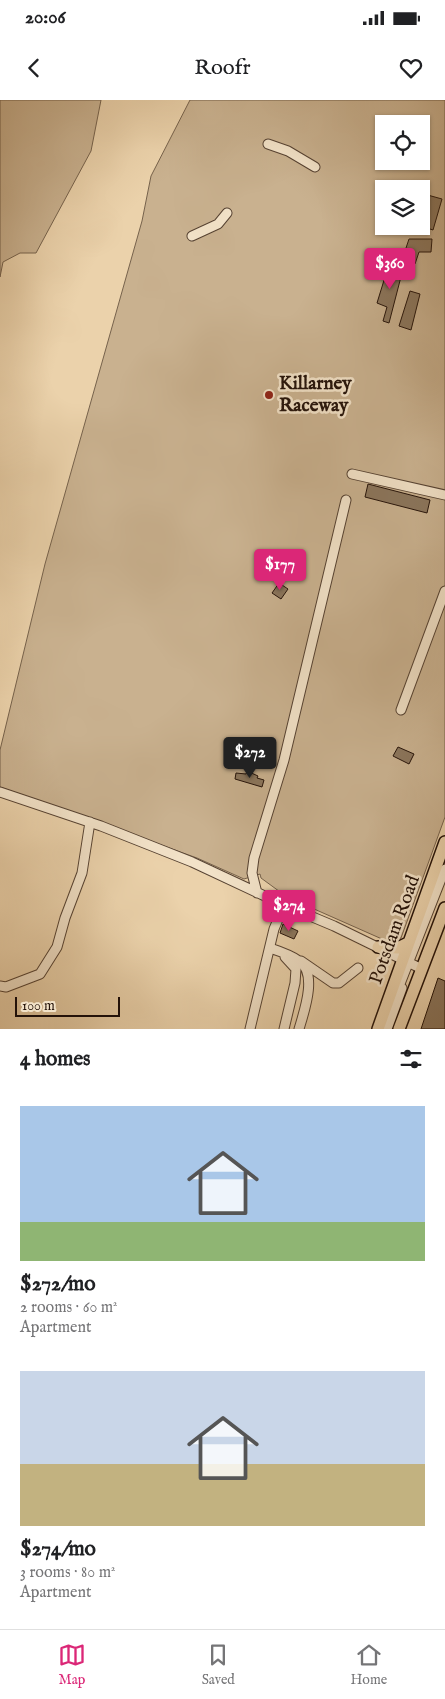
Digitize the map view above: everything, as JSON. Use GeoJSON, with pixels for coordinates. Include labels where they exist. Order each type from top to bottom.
{"type":"FeatureCollection","features":[{"type":"Feature","properties":{"kind":"main road","name":"Potsdam Road"},"geometry":{"type":"LineString","coordinates":[[399,1029],[411,964],[408,943],[442,858],[445,842]]}},
{"type":"Feature","properties":{"kind":"main road","name":"Potsdam Road"},"geometry":{"type":"LineString","coordinates":[[378,1029],[411,964],[445,908]]}},
{"type":"Feature","properties":{"kind":"main road"},"geometry":{"type":"LineString","coordinates":[[378,947],[398,948],[408,943]]}},
{"type":"Feature","properties":{"kind":"street"},"geometry":{"type":"LineString","coordinates":[[268,144],[288,151],[315,167]]}},
{"type":"Feature","properties":{"kind":"street"},"geometry":{"type":"LineString","coordinates":[[192,236],[218,224],[227,213]]}},
{"type":"Feature","properties":{"kind":"street"},"geometry":{"type":"LineString","coordinates":[[352,474],[445,495]]}},
{"type":"Feature","properties":{"kind":"street"},"geometry":{"type":"LineString","coordinates":[[257,893],[252,873],[254,858],[284,760],[346,500]]}},
{"type":"Feature","properties":{"kind":"street"},"geometry":{"type":"LineString","coordinates":[[400,710],[445,591]]}},
{"type":"Feature","properties":{"kind":"street"},"geometry":{"type":"LineString","coordinates":[[0,792],[90,822],[192,862],[284,906],[334,926],[411,964]]}},
{"type":"Feature","properties":{"kind":"street"},"geometry":{"type":"LineString","coordinates":[[0,986],[6,987],[40,974],[58,947],[65,918],[82,873],[90,822]]}},
{"type":"Feature","properties":{"kind":"street"},"geometry":{"type":"LineString","coordinates":[[411,964],[445,869]]}},
{"type":"Feature","properties":{"kind":"street"},"geometry":{"type":"LineString","coordinates":[[385,1029],[445,884]]}},
{"type":"Feature","properties":{"kind":"street"},"geometry":{"type":"LineString","coordinates":[[250,1029],[274,929],[284,906]]}},
{"type":"Feature","properties":{"kind":"street"},"geometry":{"type":"LineString","coordinates":[[270,948],[307,964],[333,983],[339,982],[358,968]]}},
{"type":"Feature","properties":{"kind":"street"},"geometry":{"type":"LineString","coordinates":[[279,952],[292,962],[296,969],[295,983],[284,1029]]}},
{"type":"Feature","properties":{"kind":"street"},"geometry":{"type":"LineString","coordinates":[[299,960],[304,967],[308,979],[307,1000],[299,1029]]}},
{"type":"Feature","properties":{"kind":"shaded area"},"geometry":{"type":"Polygon","coordinates":[[[0,100],[101,100],[91,151],[36,253],[20,253],[3,262],[0,277],[0,100]]]}},
{"type":"Feature","properties":{"kind":"shaded area","name":"Killarney Raceway"},"geometry":{"type":"Polygon","coordinates":[[[190,100],[445,100],[445,817],[401,938],[391,943],[287,897],[261,878],[260,874],[244,879],[197,858],[0,787],[0,750],[45,564],[142,221],[151,176],[190,100]]]}},
{"type":"Feature","properties":{"kind":"building"},"geometry":{"type":"Polygon","coordinates":[[[430,196],[442,199],[433,230],[430,229],[430,196]]]}},
{"type":"Feature","properties":{"kind":"building"},"geometry":{"type":"Polygon","coordinates":[[[409,239],[432,239],[431,252],[419,252],[415,264],[402,260],[409,239]]]}},
{"type":"Feature","properties":{"kind":"building"},"geometry":{"type":"Polygon","coordinates":[[[389,264],[403,269],[389,323],[383,321],[387,307],[377,303],[389,264]]]}},
{"type":"Feature","properties":{"kind":"building"},"geometry":{"type":"Polygon","coordinates":[[[410,291],[420,294],[411,330],[399,326],[410,291]]]}},
{"type":"Feature","properties":{"kind":"building"},"geometry":{"type":"Polygon","coordinates":[[[368,484],[430,500],[427,513],[365,497],[368,484]]]}},
{"type":"Feature","properties":{"kind":"building"},"geometry":{"type":"Polygon","coordinates":[[[279,583],[288,589],[281,599],[272,593],[279,583]]]}},
{"type":"Feature","properties":{"kind":"building"},"geometry":{"type":"Polygon","coordinates":[[[398,747],[414,754],[409,764],[393,756],[398,747]]]}},
{"type":"Feature","properties":{"kind":"building"},"geometry":{"type":"Polygon","coordinates":[[[247,771],[258,776],[257,778],[264,780],[262,787],[235,779],[236,773],[246,774],[247,771]]]}},
{"type":"Feature","properties":{"kind":"building"},"geometry":{"type":"Polygon","coordinates":[[[283,924],[298,931],[294,939],[280,933],[283,924]]]}},
{"type":"Feature","properties":{"kind":"building"},"geometry":{"type":"Polygon","coordinates":[[[438,978],[445,981],[445,1029],[421,1029],[438,978]]]}},
{"type":"Feature","properties":{"kind":"place","name":"Killarney Raceway"},"geometry":{"type":"Point","coordinates":[269,395]}}]}
